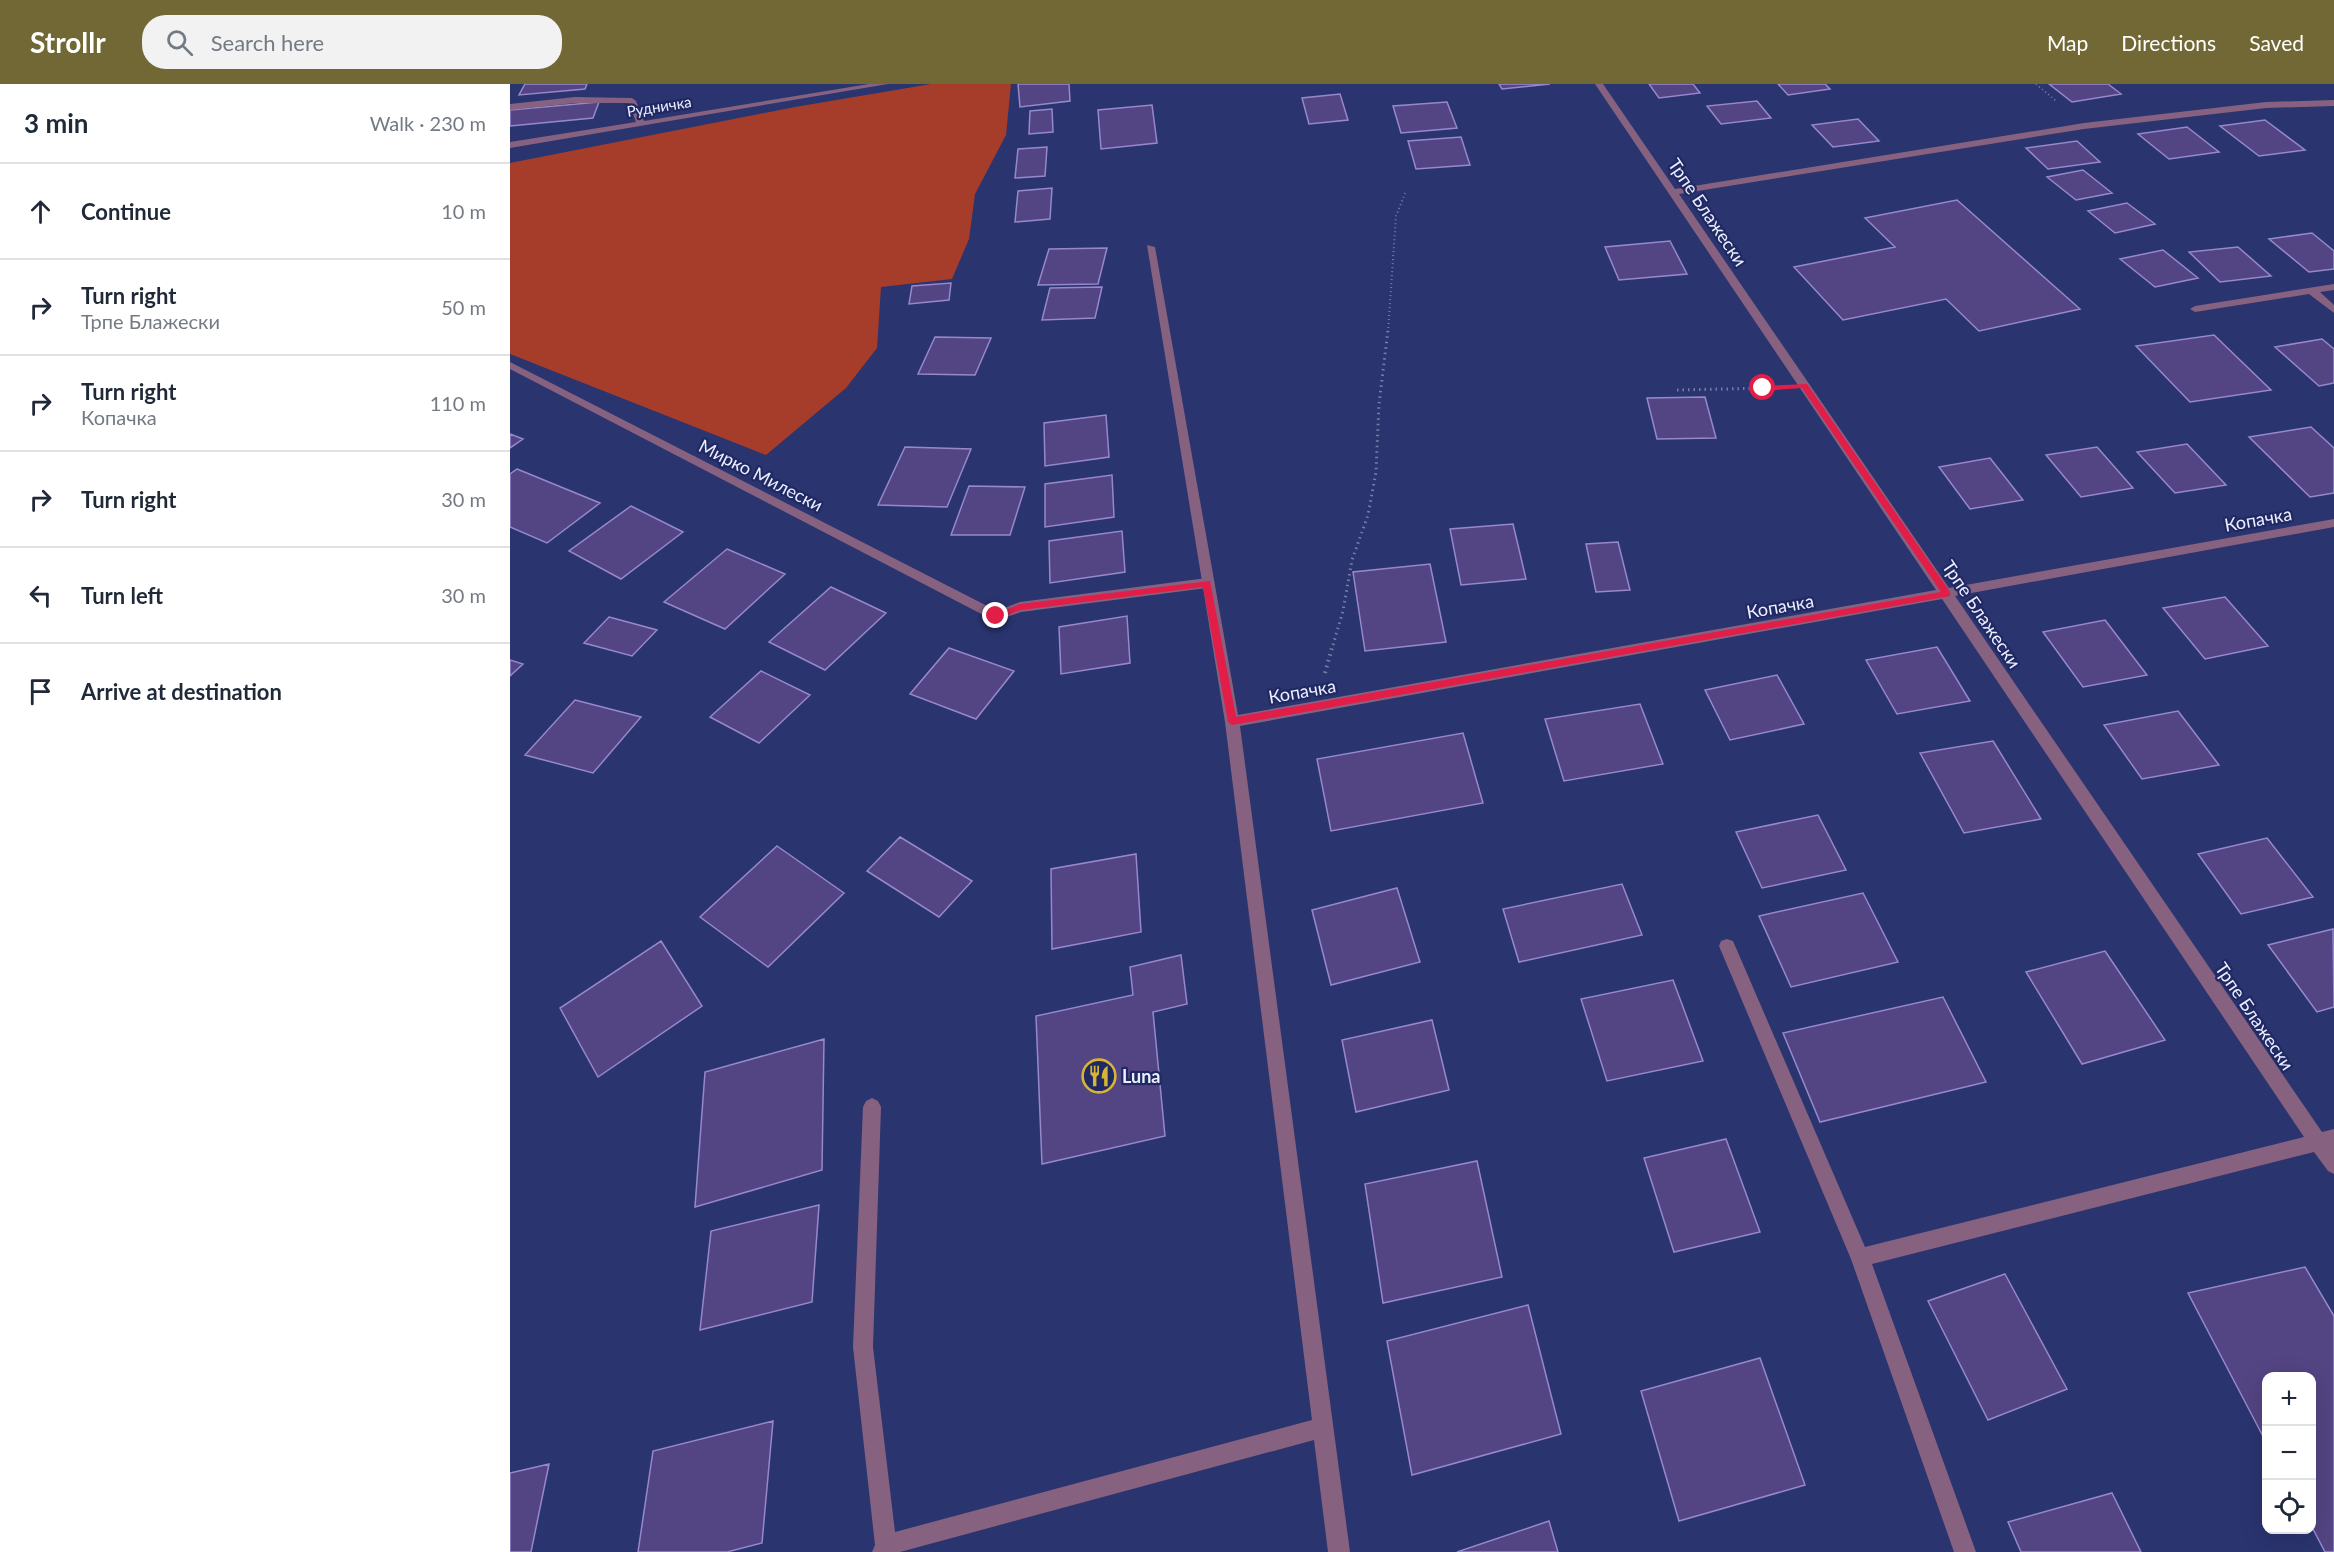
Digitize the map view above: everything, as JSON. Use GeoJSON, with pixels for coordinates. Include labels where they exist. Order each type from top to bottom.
{"type":"FeatureCollection","features":[{"type":"Feature","properties":{"kind":"street","name":"Рудничка"},"geometry":{"type":"LineString","coordinates":[[510,144],[884,84]]}},
{"type":"Feature","properties":{"kind":"street","name":"Трпе Блажески"},"geometry":{"type":"LineString","coordinates":[[1599,84],[1947,594],[2326,1141],[2334,1165]]}},
{"type":"Feature","properties":{"kind":"street"},"geometry":{"type":"LineString","coordinates":[[510,107],[575,100],[632,101],[640,122]]}},
{"type":"Feature","properties":{"kind":"street"},"geometry":{"type":"LineString","coordinates":[[1673,192],[2084,126],[2266,105],[2334,103]]}},
{"type":"Feature","properties":{"kind":"street"},"geometry":{"type":"LineString","coordinates":[[1150,247],[1232,722],[1339,1552]]}},
{"type":"Feature","properties":{"kind":"street"},"geometry":{"type":"LineString","coordinates":[[2195,309],[2334,287]]}},
{"type":"Feature","properties":{"kind":"street"},"geometry":{"type":"LineString","coordinates":[[2311,290],[2334,310]]}},
{"type":"Feature","properties":{"kind":"street","name":"Мирко Милески"},"geometry":{"type":"LineString","coordinates":[[510,365],[996,616],[1020,607],[1207,584]]}},
{"type":"Feature","properties":{"kind":"street","name":"Копачка"},"geometry":{"type":"LineString","coordinates":[[1232,722],[2334,523]]}},
{"type":"Feature","properties":{"kind":"street"},"geometry":{"type":"LineString","coordinates":[[1727,946],[1860,1258],[1965,1552]]}},
{"type":"Feature","properties":{"kind":"street"},"geometry":{"type":"LineString","coordinates":[[872,1107],[863,1347],[884,1549],[1323,1427]]}},
{"type":"Feature","properties":{"kind":"street"},"geometry":{"type":"LineString","coordinates":[[1860,1258],[2326,1141]]}},
{"type":"Feature","properties":{"kind":"path"},"geometry":{"type":"LineString","coordinates":[[1319,707],[1320,691],[1343,610],[1352,560],[1368,515],[1376,472],[1379,404],[1390,315],[1396,216],[1406,191]]}},
{"type":"Feature","properties":{"kind":"path"},"geometry":{"type":"LineString","coordinates":[[1677,390],[1804,385]]}},
{"type":"Feature","properties":{"kind":"shaded area"},"geometry":{"type":"Polygon","coordinates":[[[931,84],[1011,84],[1006,135],[975,194],[969,239],[952,279],[881,287],[877,348],[846,388],[766,455],[510,354],[510,163],[795,107],[931,84]]]}},
{"type":"Feature","properties":{"kind":"building"},"geometry":{"type":"Polygon","coordinates":[[[525,84],[587,84],[585,89],[519,95],[525,84]]]}},
{"type":"Feature","properties":{"kind":"building"},"geometry":{"type":"Polygon","coordinates":[[[1018,84],[1069,84],[1070,101],[1020,107],[1018,84]]]}},
{"type":"Feature","properties":{"kind":"building"},"geometry":{"type":"Polygon","coordinates":[[[1499,84],[1550,84],[1502,89],[1499,84]]]}},
{"type":"Feature","properties":{"kind":"building"},"geometry":{"type":"Polygon","coordinates":[[[1649,84],[1693,84],[1700,93],[1659,98],[1649,84]]]}},
{"type":"Feature","properties":{"kind":"building"},"geometry":{"type":"Polygon","coordinates":[[[1778,84],[1825,84],[1830,89],[1788,95],[1778,84]]]}},
{"type":"Feature","properties":{"kind":"building"},"geometry":{"type":"Polygon","coordinates":[[[2049,84],[2108,84],[2121,94],[2072,102],[2049,84]]]}},
{"type":"Feature","properties":{"kind":"building"},"geometry":{"type":"Polygon","coordinates":[[[1340,94],[1348,120],[1309,124],[1302,98],[1340,94]]]}},
{"type":"Feature","properties":{"kind":"building"},"geometry":{"type":"Polygon","coordinates":[[[1757,101],[1771,118],[1721,124],[1707,106],[1757,101]]]}},
{"type":"Feature","properties":{"kind":"building"},"geometry":{"type":"Polygon","coordinates":[[[599,102],[593,118],[510,126],[510,110],[599,102]]]}},
{"type":"Feature","properties":{"kind":"building"},"geometry":{"type":"Polygon","coordinates":[[[1447,102],[1457,128],[1401,133],[1393,106],[1447,102]]]}},
{"type":"Feature","properties":{"kind":"building"},"geometry":{"type":"Polygon","coordinates":[[[1152,105],[1157,143],[1101,149],[1098,110],[1152,105]]]}},
{"type":"Feature","properties":{"kind":"building"},"geometry":{"type":"Polygon","coordinates":[[[1052,109],[1053,132],[1029,134],[1030,111],[1052,109]]]}},
{"type":"Feature","properties":{"kind":"building"},"geometry":{"type":"Polygon","coordinates":[[[1858,119],[1879,141],[1833,147],[1812,125],[1858,119]]]}},
{"type":"Feature","properties":{"kind":"building"},"geometry":{"type":"Polygon","coordinates":[[[2265,120],[2305,150],[2259,156],[2220,126],[2265,120]]]}},
{"type":"Feature","properties":{"kind":"building"},"geometry":{"type":"Polygon","coordinates":[[[2187,127],[2219,152],[2169,159],[2138,134],[2187,127]]]}},
{"type":"Feature","properties":{"kind":"building"},"geometry":{"type":"Polygon","coordinates":[[[1461,137],[1470,165],[1416,169],[1408,141],[1461,137]]]}},
{"type":"Feature","properties":{"kind":"building"},"geometry":{"type":"Polygon","coordinates":[[[2077,141],[2100,162],[2048,169],[2026,148],[2077,141]]]}},
{"type":"Feature","properties":{"kind":"building"},"geometry":{"type":"Polygon","coordinates":[[[1047,147],[1045,176],[1015,178],[1018,149],[1047,147]]]}},
{"type":"Feature","properties":{"kind":"building"},"geometry":{"type":"Polygon","coordinates":[[[2083,170],[2112,193],[2076,200],[2047,177],[2083,170]]]}},
{"type":"Feature","properties":{"kind":"building"},"geometry":{"type":"Polygon","coordinates":[[[1052,188],[1050,219],[1015,222],[1018,191],[1052,188]]]}},
{"type":"Feature","properties":{"kind":"building"},"geometry":{"type":"Polygon","coordinates":[[[1957,200],[2080,309],[1979,331],[1946,299],[1843,320],[1794,267],[1895,247],[1865,218],[1957,200]]]}},
{"type":"Feature","properties":{"kind":"building"},"geometry":{"type":"Polygon","coordinates":[[[2127,203],[2155,224],[2115,233],[2088,211],[2127,203]]]}},
{"type":"Feature","properties":{"kind":"building"},"geometry":{"type":"Polygon","coordinates":[[[2312,233],[2334,251],[2334,269],[2309,272],[2269,239],[2312,233]]]}},
{"type":"Feature","properties":{"kind":"building"},"geometry":{"type":"Polygon","coordinates":[[[1670,241],[1687,274],[1619,280],[1605,247],[1670,241]]]}},
{"type":"Feature","properties":{"kind":"building"},"geometry":{"type":"Polygon","coordinates":[[[2238,247],[2271,276],[2220,282],[2189,252],[2238,247]]]}},
{"type":"Feature","properties":{"kind":"building"},"geometry":{"type":"Polygon","coordinates":[[[1107,248],[1098,284],[1038,285],[1049,249],[1107,248]]]}},
{"type":"Feature","properties":{"kind":"building"},"geometry":{"type":"Polygon","coordinates":[[[2163,250],[2198,278],[2155,287],[2120,259],[2163,250]]]}},
{"type":"Feature","properties":{"kind":"building"},"geometry":{"type":"Polygon","coordinates":[[[951,283],[949,300],[909,304],[912,286],[951,283]]]}},
{"type":"Feature","properties":{"kind":"building"},"geometry":{"type":"Polygon","coordinates":[[[1102,287],[1095,318],[1042,320],[1050,288],[1102,287]]]}},
{"type":"Feature","properties":{"kind":"building"},"geometry":{"type":"Polygon","coordinates":[[[2214,335],[2271,390],[2190,402],[2136,346],[2214,335]]]}},
{"type":"Feature","properties":{"kind":"building"},"geometry":{"type":"Polygon","coordinates":[[[935,337],[991,338],[975,375],[918,374],[935,337]]]}},
{"type":"Feature","properties":{"kind":"building"},"geometry":{"type":"Polygon","coordinates":[[[2322,339],[2334,349],[2334,383],[2319,386],[2275,347],[2322,339]]]}},
{"type":"Feature","properties":{"kind":"building"},"geometry":{"type":"Polygon","coordinates":[[[1705,397],[1716,438],[1657,439],[1647,398],[1705,397]]]}},
{"type":"Feature","properties":{"kind":"building"},"geometry":{"type":"Polygon","coordinates":[[[1106,415],[1109,457],[1045,466],[1044,423],[1106,415]]]}},
{"type":"Feature","properties":{"kind":"building"},"geometry":{"type":"Polygon","coordinates":[[[2311,427],[2334,448],[2334,493],[2310,497],[2249,437],[2311,427]]]}},
{"type":"Feature","properties":{"kind":"building"},"geometry":{"type":"Polygon","coordinates":[[[510,434],[523,439],[510,448],[510,434]]]}},
{"type":"Feature","properties":{"kind":"building"},"geometry":{"type":"Polygon","coordinates":[[[2187,444],[2226,485],[2175,493],[2137,452],[2187,444]]]}},
{"type":"Feature","properties":{"kind":"building"},"geometry":{"type":"Polygon","coordinates":[[[905,447],[971,449],[947,507],[878,505],[905,447]]]}},
{"type":"Feature","properties":{"kind":"building"},"geometry":{"type":"Polygon","coordinates":[[[2097,447],[2133,488],[2081,497],[2046,455],[2097,447]]]}},
{"type":"Feature","properties":{"kind":"building"},"geometry":{"type":"Polygon","coordinates":[[[1990,458],[2023,500],[1970,509],[1939,467],[1990,458]]]}},
{"type":"Feature","properties":{"kind":"building"},"geometry":{"type":"Polygon","coordinates":[[[517,469],[600,503],[547,543],[510,527],[510,474],[517,469]]]}},
{"type":"Feature","properties":{"kind":"building"},"geometry":{"type":"Polygon","coordinates":[[[1112,475],[1114,517],[1045,527],[1045,484],[1112,475]]]}},
{"type":"Feature","properties":{"kind":"building"},"geometry":{"type":"Polygon","coordinates":[[[969,486],[1025,487],[1010,535],[951,535],[969,486]]]}},
{"type":"Feature","properties":{"kind":"building"},"geometry":{"type":"Polygon","coordinates":[[[631,506],[683,532],[621,579],[569,551],[631,506]]]}},
{"type":"Feature","properties":{"kind":"building"},"geometry":{"type":"Polygon","coordinates":[[[1513,524],[1526,579],[1461,585],[1450,529],[1513,524]]]}},
{"type":"Feature","properties":{"kind":"building"},"geometry":{"type":"Polygon","coordinates":[[[1122,531],[1125,572],[1050,583],[1049,541],[1122,531]]]}},
{"type":"Feature","properties":{"kind":"building"},"geometry":{"type":"Polygon","coordinates":[[[1618,542],[1630,590],[1596,592],[1586,544],[1618,542]]]}},
{"type":"Feature","properties":{"kind":"building"},"geometry":{"type":"Polygon","coordinates":[[[727,549],[785,574],[725,629],[664,602],[727,549]]]}},
{"type":"Feature","properties":{"kind":"building"},"geometry":{"type":"Polygon","coordinates":[[[1430,564],[1446,642],[1365,651],[1353,572],[1430,564]]]}},
{"type":"Feature","properties":{"kind":"building"},"geometry":{"type":"Polygon","coordinates":[[[831,587],[886,613],[825,670],[769,642],[831,587]]]}},
{"type":"Feature","properties":{"kind":"building"},"geometry":{"type":"Polygon","coordinates":[[[2225,597],[2268,646],[2205,659],[2163,608],[2225,597]]]}},
{"type":"Feature","properties":{"kind":"building"},"geometry":{"type":"Polygon","coordinates":[[[1127,616],[1130,663],[1061,674],[1059,627],[1127,616]]]}},
{"type":"Feature","properties":{"kind":"building"},"geometry":{"type":"Polygon","coordinates":[[[609,617],[657,630],[632,656],[584,643],[609,617]]]}},
{"type":"Feature","properties":{"kind":"building"},"geometry":{"type":"Polygon","coordinates":[[[2105,620],[2147,675],[2083,687],[2043,632],[2105,620]]]}},
{"type":"Feature","properties":{"kind":"building"},"geometry":{"type":"Polygon","coordinates":[[[1937,647],[1970,701],[1897,714],[1866,660],[1937,647]]]}},
{"type":"Feature","properties":{"kind":"building"},"geometry":{"type":"Polygon","coordinates":[[[949,648],[1014,671],[976,719],[910,694],[949,648]]]}},
{"type":"Feature","properties":{"kind":"building"},"geometry":{"type":"Polygon","coordinates":[[[510,660],[523,664],[510,676],[510,660]]]}},
{"type":"Feature","properties":{"kind":"building"},"geometry":{"type":"Polygon","coordinates":[[[761,671],[810,695],[759,743],[710,717],[761,671]]]}},
{"type":"Feature","properties":{"kind":"building"},"geometry":{"type":"Polygon","coordinates":[[[1777,675],[1804,724],[1730,740],[1705,690],[1777,675]]]}},
{"type":"Feature","properties":{"kind":"building"},"geometry":{"type":"Polygon","coordinates":[[[575,700],[641,717],[593,773],[525,755],[575,700]]]}},
{"type":"Feature","properties":{"kind":"building"},"geometry":{"type":"Polygon","coordinates":[[[1640,704],[1663,764],[1564,781],[1545,719],[1640,704]]]}},
{"type":"Feature","properties":{"kind":"building"},"geometry":{"type":"Polygon","coordinates":[[[2178,711],[2219,765],[2142,779],[2104,725],[2178,711]]]}},
{"type":"Feature","properties":{"kind":"building"},"geometry":{"type":"Polygon","coordinates":[[[1463,733],[1483,803],[1331,831],[1317,759],[1463,733]]]}},
{"type":"Feature","properties":{"kind":"building"},"geometry":{"type":"Polygon","coordinates":[[[1993,741],[2041,819],[1964,833],[1920,753],[1993,741]]]}},
{"type":"Feature","properties":{"kind":"building"},"geometry":{"type":"Polygon","coordinates":[[[1818,815],[1846,870],[1762,888],[1736,832],[1818,815]]]}},
{"type":"Feature","properties":{"kind":"building"},"geometry":{"type":"Polygon","coordinates":[[[900,837],[972,881],[939,917],[867,871],[900,837]]]}},
{"type":"Feature","properties":{"kind":"building"},"geometry":{"type":"Polygon","coordinates":[[[2267,838],[2313,897],[2241,914],[2198,854],[2267,838]]]}},
{"type":"Feature","properties":{"kind":"building"},"geometry":{"type":"Polygon","coordinates":[[[777,846],[844,893],[768,967],[700,917],[777,846]]]}},
{"type":"Feature","properties":{"kind":"building"},"geometry":{"type":"Polygon","coordinates":[[[1136,854],[1141,932],[1052,949],[1051,869],[1136,854]]]}},
{"type":"Feature","properties":{"kind":"building"},"geometry":{"type":"Polygon","coordinates":[[[1622,884],[1642,935],[1519,962],[1503,909],[1622,884]]]}},
{"type":"Feature","properties":{"kind":"building"},"geometry":{"type":"Polygon","coordinates":[[[1397,888],[1420,962],[1331,985],[1312,910],[1397,888]]]}},
{"type":"Feature","properties":{"kind":"building"},"geometry":{"type":"Polygon","coordinates":[[[1863,893],[1898,962],[1791,987],[1759,916],[1863,893]]]}},
{"type":"Feature","properties":{"kind":"building"},"geometry":{"type":"Polygon","coordinates":[[[2333,929],[2334,1007],[2317,1012],[2268,945],[2333,929]]]}},
{"type":"Feature","properties":{"kind":"building"},"geometry":{"type":"Polygon","coordinates":[[[661,941],[702,1006],[598,1077],[560,1008],[661,941]]]}},
{"type":"Feature","properties":{"kind":"building"},"geometry":{"type":"Polygon","coordinates":[[[2105,951],[2165,1040],[2082,1064],[2026,972],[2105,951]]]}},
{"type":"Feature","properties":{"kind":"building","name":"Luna"},"geometry":{"type":"Polygon","coordinates":[[[1181,955],[1187,1004],[1153,1012],[1165,1136],[1042,1164],[1036,1016],[1133,995],[1130,967],[1181,955]]]}},
{"type":"Feature","properties":{"kind":"building"},"geometry":{"type":"Polygon","coordinates":[[[1673,980],[1703,1061],[1607,1081],[1581,999],[1673,980]]]}},
{"type":"Feature","properties":{"kind":"building"},"geometry":{"type":"Polygon","coordinates":[[[1943,997],[1986,1082],[1820,1122],[1783,1033],[1943,997]]]}},
{"type":"Feature","properties":{"kind":"building"},"geometry":{"type":"Polygon","coordinates":[[[1432,1020],[1449,1090],[1356,1112],[1342,1040],[1432,1020]]]}},
{"type":"Feature","properties":{"kind":"building"},"geometry":{"type":"Polygon","coordinates":[[[824,1039],[822,1170],[695,1207],[705,1072],[824,1039]]]}},
{"type":"Feature","properties":{"kind":"building"},"geometry":{"type":"Polygon","coordinates":[[[1726,1139],[1760,1232],[1674,1252],[1644,1158],[1726,1139]]]}},
{"type":"Feature","properties":{"kind":"building"},"geometry":{"type":"Polygon","coordinates":[[[1477,1161],[1502,1277],[1383,1303],[1365,1184],[1477,1161]]]}},
{"type":"Feature","properties":{"kind":"building"},"geometry":{"type":"Polygon","coordinates":[[[819,1205],[812,1302],[700,1330],[711,1231],[819,1205]]]}},
{"type":"Feature","properties":{"kind":"building"},"geometry":{"type":"Polygon","coordinates":[[[2305,1267],[2334,1316],[2334,1552],[2325,1552],[2316,1534],[2316,1372],[2262,1372],[2262,1434],[2188,1293],[2305,1267]]]}},
{"type":"Feature","properties":{"kind":"building"},"geometry":{"type":"Polygon","coordinates":[[[2005,1274],[2067,1389],[1988,1420],[1928,1301],[2005,1274]]]}},
{"type":"Feature","properties":{"kind":"building"},"geometry":{"type":"Polygon","coordinates":[[[1528,1305],[1561,1434],[1412,1475],[1387,1341],[1528,1305]]]}},
{"type":"Feature","properties":{"kind":"building"},"geometry":{"type":"Polygon","coordinates":[[[1760,1358],[1805,1485],[1679,1521],[1641,1391],[1760,1358]]]}},
{"type":"Feature","properties":{"kind":"building"},"geometry":{"type":"Polygon","coordinates":[[[773,1421],[762,1543],[727,1552],[638,1552],[653,1451],[773,1421]]]}},
{"type":"Feature","properties":{"kind":"building"},"geometry":{"type":"Polygon","coordinates":[[[549,1464],[531,1552],[510,1552],[510,1473],[549,1464]]]}},
{"type":"Feature","properties":{"kind":"building"},"geometry":{"type":"Polygon","coordinates":[[[2112,1493],[2141,1552],[2021,1552],[2008,1522],[2112,1493]]]}},
{"type":"Feature","properties":{"kind":"building"},"geometry":{"type":"Polygon","coordinates":[[[1549,1521],[1558,1552],[1457,1552],[1549,1521]]]}},
{"type":"Feature","properties":{"kind":"place","name":"Luna"},"geometry":{"type":"Point","coordinates":[1099,1076]}},
{"type":"Feature","properties":{"kind":"route"},"geometry":{"type":"LineString","coordinates":[[996,616],[1020,607],[1207,584],[1232,722],[1947,594],[1804,385],[1763,388]]}}]}
